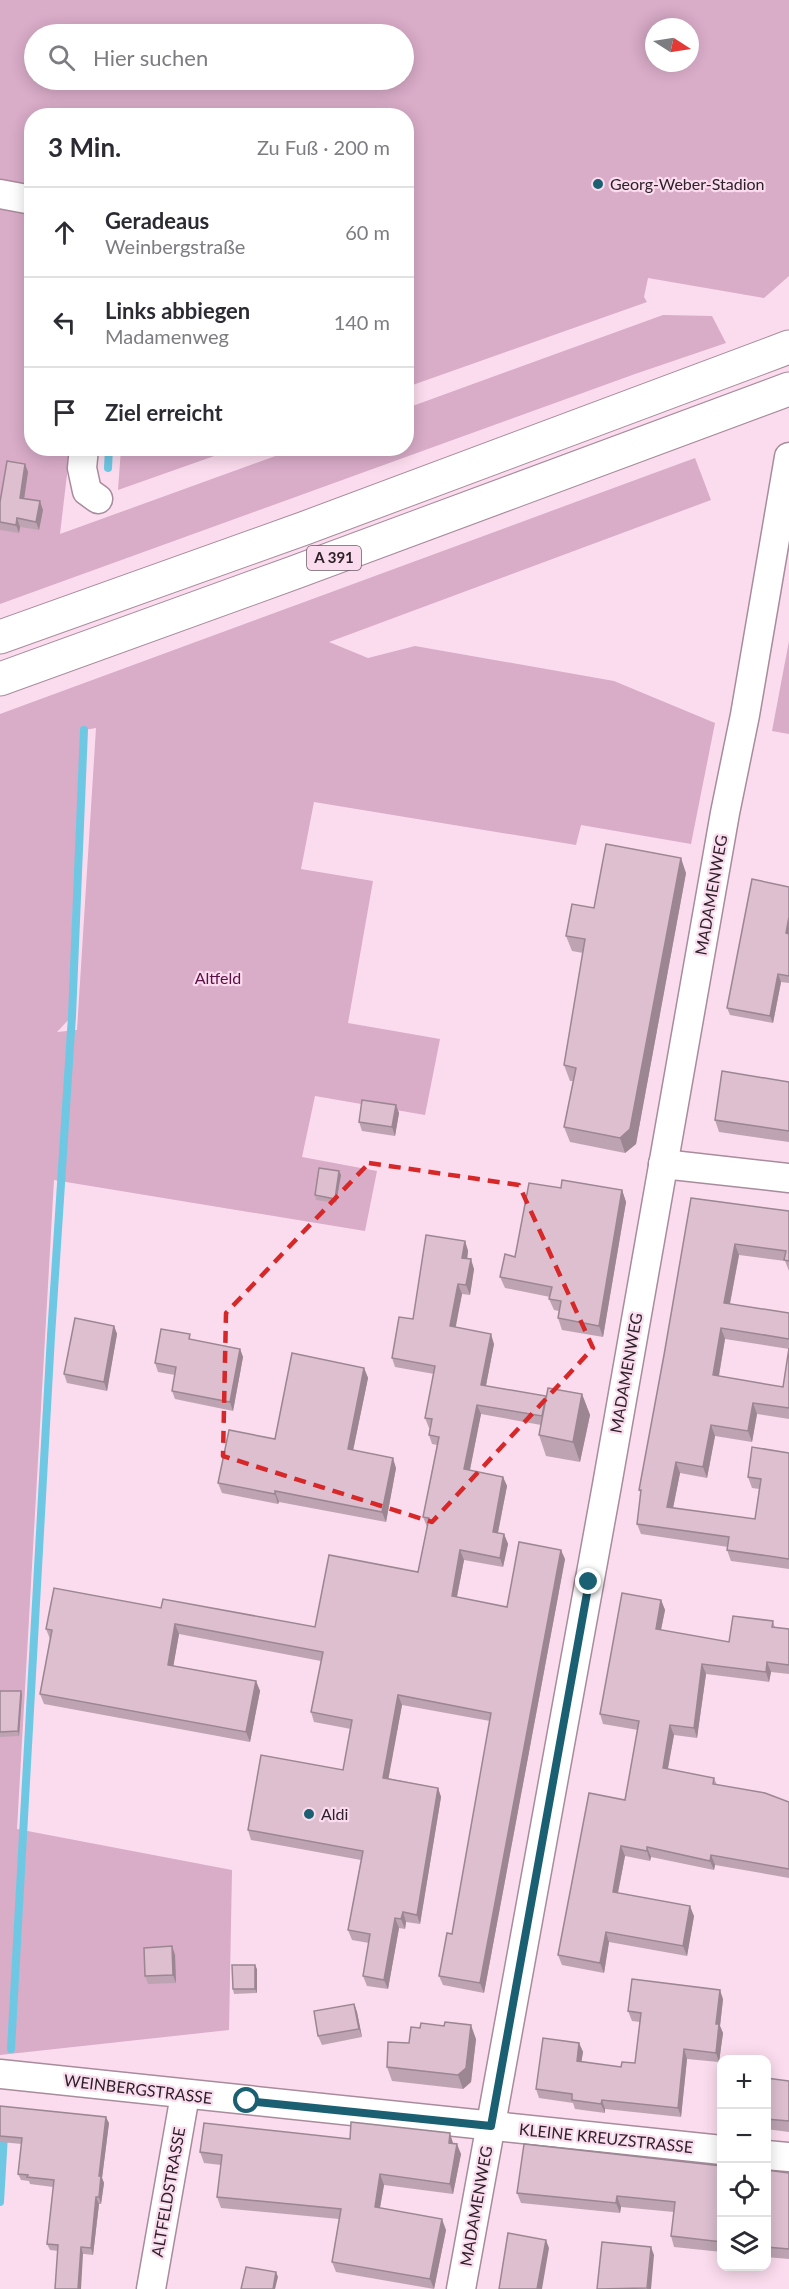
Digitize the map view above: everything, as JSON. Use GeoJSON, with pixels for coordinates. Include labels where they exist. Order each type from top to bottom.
{"type":"FeatureCollection","features":[{"type":"Feature","properties":{"kind":"highway","name":"A 391"},"geometry":{"type":"LineString","coordinates":[[0,637],[305,528],[789,347]]}},
{"type":"Feature","properties":{"kind":"highway","name":"A 391"},"geometry":{"type":"LineString","coordinates":[[0,679],[789,389]]}},
{"type":"Feature","properties":{"kind":"street"},"geometry":{"type":"LineString","coordinates":[[0,194],[24,198]]}},
{"type":"Feature","properties":{"kind":"street"},"geometry":{"type":"LineString","coordinates":[[83,456],[82,468],[87,491],[99,499]]}},
{"type":"Feature","properties":{"kind":"street","name":"MADAMENWEG"},"geometry":{"type":"LineString","coordinates":[[461,2289],[789,457]]}},
{"type":"Feature","properties":{"kind":"street"},"geometry":{"type":"LineString","coordinates":[[663,1164],[789,1178]]}},
{"type":"Feature","properties":{"kind":"street","name":"WEINBERGSTRASSE"},"geometry":{"type":"LineString","coordinates":[[0,2074],[491,2126]]}},
{"type":"Feature","properties":{"kind":"street","name":"ALTFELDSTRASSE"},"geometry":{"type":"LineString","coordinates":[[151,2289],[185,2095]]}},
{"type":"Feature","properties":{"kind":"street","name":"KLEINE KREUZSTRASSE"},"geometry":{"type":"LineString","coordinates":[[491,2126],[717,2149]]}},
{"type":"Feature","properties":{"kind":"street"},"geometry":{"type":"LineString","coordinates":[[771,2155],[789,2157]]}},
{"type":"Feature","properties":{"kind":"highlighted area"},"geometry":{"type":"Polygon","coordinates":[[[369,1163],[519,1185],[593,1348],[432,1522],[223,1456],[226,1313],[369,1163]]]}},
{"type":"Feature","properties":{"kind":"green space","name":"Georg-Weber-Stadion"},"geometry":{"type":"Polygon","coordinates":[[[0,0],[789,0],[789,276],[764,298],[648,278],[644,297],[647,302],[414,385],[414,108],[24,108],[24,186],[0,181],[0,0]]]}},
{"type":"Feature","properties":{"kind":"green space"},"geometry":{"type":"Polygon","coordinates":[[[0,203],[24,208],[24,456],[69,456],[60,534],[276,456],[409,456],[0,604],[0,203]]]}},
{"type":"Feature","properties":{"kind":"green space"},"geometry":{"type":"Polygon","coordinates":[[[663,315],[712,316],[726,343],[414,454],[414,405],[663,315]]]}},
{"type":"Feature","properties":{"kind":"green space"},"geometry":{"type":"Polygon","coordinates":[[[120,456],[214,456],[118,490],[120,456]]]}},
{"type":"Feature","properties":{"kind":"green space","name":"Altfeld"},"geometry":{"type":"Polygon","coordinates":[[[695,458],[711,500],[329,642],[368,658],[415,646],[614,681],[715,723],[691,844],[581,825],[576,845],[314,802],[301,869],[373,881],[348,1023],[440,1039],[425,1115],[315,1096],[302,1157],[377,1171],[365,1231],[54,1180],[17,1829],[232,1870],[229,2030],[0,2055],[0,714],[695,458]],[[96,728],[84,730],[72,1016],[57,1032],[77,1030],[96,728]]]}},
{"type":"Feature","properties":{"kind":"green space"},"geometry":{"type":"Polygon","coordinates":[[[789,641],[789,734],[772,731],[789,641]]]}},
{"type":"Feature","properties":{"kind":"building"},"geometry":{"type":"Polygon","coordinates":[[[7,461],[25,464],[20,498],[40,501],[36,522],[17,518],[16,525],[0,522],[0,502],[7,461]]]}},
{"type":"Feature","properties":{"kind":"building"},"geometry":{"type":"Polygon","coordinates":[[[606,844],[681,858],[630,1129],[620,1138],[564,1127],[576,1068],[564,1065],[585,939],[566,936],[572,904],[594,908],[606,844]]]}},
{"type":"Feature","properties":{"kind":"building"},"geometry":{"type":"Polygon","coordinates":[[[752,879],[789,887],[789,917],[786,933],[789,934],[789,976],[778,974],[770,1016],[727,1008],[752,879]]]}},
{"type":"Feature","properties":{"kind":"building"},"geometry":{"type":"Polygon","coordinates":[[[722,1071],[789,1082],[789,1131],[715,1120],[722,1071]]]}},
{"type":"Feature","properties":{"kind":"building"},"geometry":{"type":"Polygon","coordinates":[[[362,1100],[396,1105],[392,1127],[359,1122],[362,1100]]]}},
{"type":"Feature","properties":{"kind":"building"},"geometry":{"type":"Polygon","coordinates":[[[319,1168],[339,1171],[335,1199],[315,1195],[319,1168]]]}},
{"type":"Feature","properties":{"kind":"building"},"geometry":{"type":"Polygon","coordinates":[[[562,1180],[622,1190],[599,1326],[558,1318],[561,1301],[549,1299],[552,1287],[500,1277],[505,1254],[515,1257],[529,1183],[561,1188],[562,1180]]]}},
{"type":"Feature","properties":{"kind":"building"},"geometry":{"type":"Polygon","coordinates":[[[691,1198],[789,1211],[789,1261],[784,1260],[786,1251],[735,1244],[724,1303],[789,1313],[789,1339],[721,1328],[713,1375],[783,1387],[789,1348],[789,1408],[753,1403],[748,1431],[711,1425],[703,1467],[676,1462],[667,1507],[755,1519],[761,1479],[748,1477],[752,1447],[789,1453],[789,1559],[727,1550],[729,1537],[637,1524],[641,1490],[639,1490],[691,1198]]]}},
{"type":"Feature","properties":{"kind":"building"},"geometry":{"type":"Polygon","coordinates":[[[426,1235],[465,1241],[462,1258],[471,1259],[466,1285],[458,1284],[450,1326],[491,1334],[481,1385],[546,1396],[542,1416],[477,1405],[464,1469],[503,1477],[493,1532],[504,1534],[500,1558],[460,1550],[452,1596],[507,1607],[519,1542],[561,1550],[480,1983],[439,1976],[447,1933],[452,1934],[491,1713],[398,1695],[383,1778],[438,1788],[417,1915],[403,1912],[401,1919],[395,1918],[384,1980],[363,1976],[370,1934],[348,1930],[363,1851],[248,1830],[261,1755],[343,1770],[352,1720],[311,1712],[323,1652],[175,1624],[168,1665],[256,1681],[246,1732],[40,1694],[52,1630],[46,1629],[54,1588],[161,1608],[163,1599],[315,1627],[329,1555],[418,1572],[429,1518],[423,1517],[439,1437],[429,1435],[432,1419],[425,1418],[435,1366],[392,1358],[399,1317],[413,1319],[426,1235]]]}},
{"type":"Feature","properties":{"kind":"building"},"geometry":{"type":"Polygon","coordinates":[[[75,1318],[114,1326],[104,1382],[64,1374],[75,1318]]]}},
{"type":"Feature","properties":{"kind":"building"},"geometry":{"type":"Polygon","coordinates":[[[161,1329],[190,1334],[189,1339],[240,1349],[230,1402],[172,1391],[176,1367],[155,1363],[161,1329]]]}},
{"type":"Feature","properties":{"kind":"building"},"geometry":{"type":"Polygon","coordinates":[[[292,1353],[364,1368],[348,1449],[393,1458],[382,1512],[275,1491],[275,1494],[218,1483],[229,1430],[275,1439],[292,1353]]]}},
{"type":"Feature","properties":{"kind":"building"},"geometry":{"type":"Polygon","coordinates":[[[548,1388],[582,1394],[573,1442],[539,1435],[548,1388]]]}},
{"type":"Feature","properties":{"kind":"building"},"geometry":{"type":"Polygon","coordinates":[[[622,1593],[661,1600],[656,1629],[729,1642],[733,1616],[773,1621],[772,1627],[789,1629],[789,1665],[767,1662],[766,1672],[702,1664],[694,1728],[670,1725],[663,1768],[714,1778],[713,1784],[765,1793],[789,1802],[789,1869],[711,1855],[710,1861],[647,1847],[647,1851],[621,1846],[613,1892],[690,1906],[683,1946],[606,1932],[600,1963],[558,1955],[589,1793],[625,1800],[639,1721],[600,1714],[622,1593]]]}},
{"type":"Feature","properties":{"kind":"building"},"geometry":{"type":"Polygon","coordinates":[[[0,1691],[21,1691],[18,1731],[0,1732],[0,1691]]]}},
{"type":"Feature","properties":{"kind":"building"},"geometry":{"type":"Polygon","coordinates":[[[172,1946],[173,1975],[145,1976],[144,1948],[172,1946]]]}},
{"type":"Feature","properties":{"kind":"building"},"geometry":{"type":"Polygon","coordinates":[[[232,1965],[255,1965],[255,1989],[233,1989],[232,1965]]]}},
{"type":"Feature","properties":{"kind":"building"},"geometry":{"type":"Polygon","coordinates":[[[632,1979],[720,1990],[716,2024],[719,2024],[716,2053],[684,2049],[678,2108],[602,2100],[601,2104],[572,2100],[572,2094],[536,2089],[543,2038],[579,2043],[577,2061],[621,2067],[622,2062],[635,2063],[641,2013],[628,2011],[632,1979]]]}},
{"type":"Feature","properties":{"kind":"building"},"geometry":{"type":"Polygon","coordinates":[[[354,2004],[359,2029],[318,2036],[314,2011],[354,2004]]]}},
{"type":"Feature","properties":{"kind":"building"},"geometry":{"type":"Polygon","coordinates":[[[445,2022],[471,2025],[466,2068],[458,2075],[387,2067],[388,2042],[409,2043],[411,2027],[420,2028],[421,2023],[444,2026],[445,2022]]]}},
{"type":"Feature","properties":{"kind":"building"},"geometry":{"type":"Polygon","coordinates":[[[771,2079],[789,2081],[789,2121],[771,2119],[771,2079]]]}},
{"type":"Feature","properties":{"kind":"building"},"geometry":{"type":"Polygon","coordinates":[[[0,2106],[106,2117],[99,2176],[101,2176],[99,2197],[96,2197],[91,2248],[81,2247],[78,2289],[55,2289],[58,2245],[47,2244],[54,2180],[18,2174],[22,2138],[0,2136],[0,2106]]]}},
{"type":"Feature","properties":{"kind":"building"},"geometry":{"type":"Polygon","coordinates":[[[351,2122],[450,2133],[449,2143],[457,2144],[450,2184],[380,2174],[375,2207],[442,2219],[430,2279],[332,2262],[341,2209],[217,2197],[222,2155],[200,2152],[204,2123],[350,2139],[351,2122]]]}},
{"type":"Feature","properties":{"kind":"building"},"geometry":{"type":"Polygon","coordinates":[[[524,2144],[717,2165],[717,2241],[671,2236],[675,2202],[617,2196],[616,2203],[517,2193],[524,2144]]]}},
{"type":"Feature","properties":{"kind":"building"},"geometry":{"type":"Polygon","coordinates":[[[771,2171],[789,2173],[789,2249],[771,2247],[771,2171]]]}},
{"type":"Feature","properties":{"kind":"building"},"geometry":{"type":"Polygon","coordinates":[[[508,2233],[546,2240],[537,2289],[499,2289],[508,2233]]]}},
{"type":"Feature","properties":{"kind":"building"},"geometry":{"type":"Polygon","coordinates":[[[602,2242],[651,2247],[647,2288],[597,2289],[602,2242]]]}},
{"type":"Feature","properties":{"kind":"building"},"geometry":{"type":"Polygon","coordinates":[[[246,2267],[276,2272],[273,2289],[241,2289],[246,2267]]]}},
{"type":"Feature","properties":{"kind":"waterway"},"geometry":{"type":"LineString","coordinates":[[108,468],[109,456]]}},
{"type":"Feature","properties":{"kind":"waterway"},"geometry":{"type":"LineString","coordinates":[[11,2049],[51,1336],[72,1016],[84,730]]}},
{"type":"Feature","properties":{"kind":"waterway"},"geometry":{"type":"LineString","coordinates":[[0,2202],[4,2135]]}},
{"type":"Feature","properties":{"kind":"place","name":"Georg-Weber-Stadion"},"geometry":{"type":"Point","coordinates":[598,184]}},
{"type":"Feature","properties":{"kind":"place","name":"Aldi"},"geometry":{"type":"Point","coordinates":[309,1814]}},
{"type":"Feature","properties":{"kind":"route"},"geometry":{"type":"LineString","coordinates":[[247,2101],[491,2126],[589,1582]]}}]}
